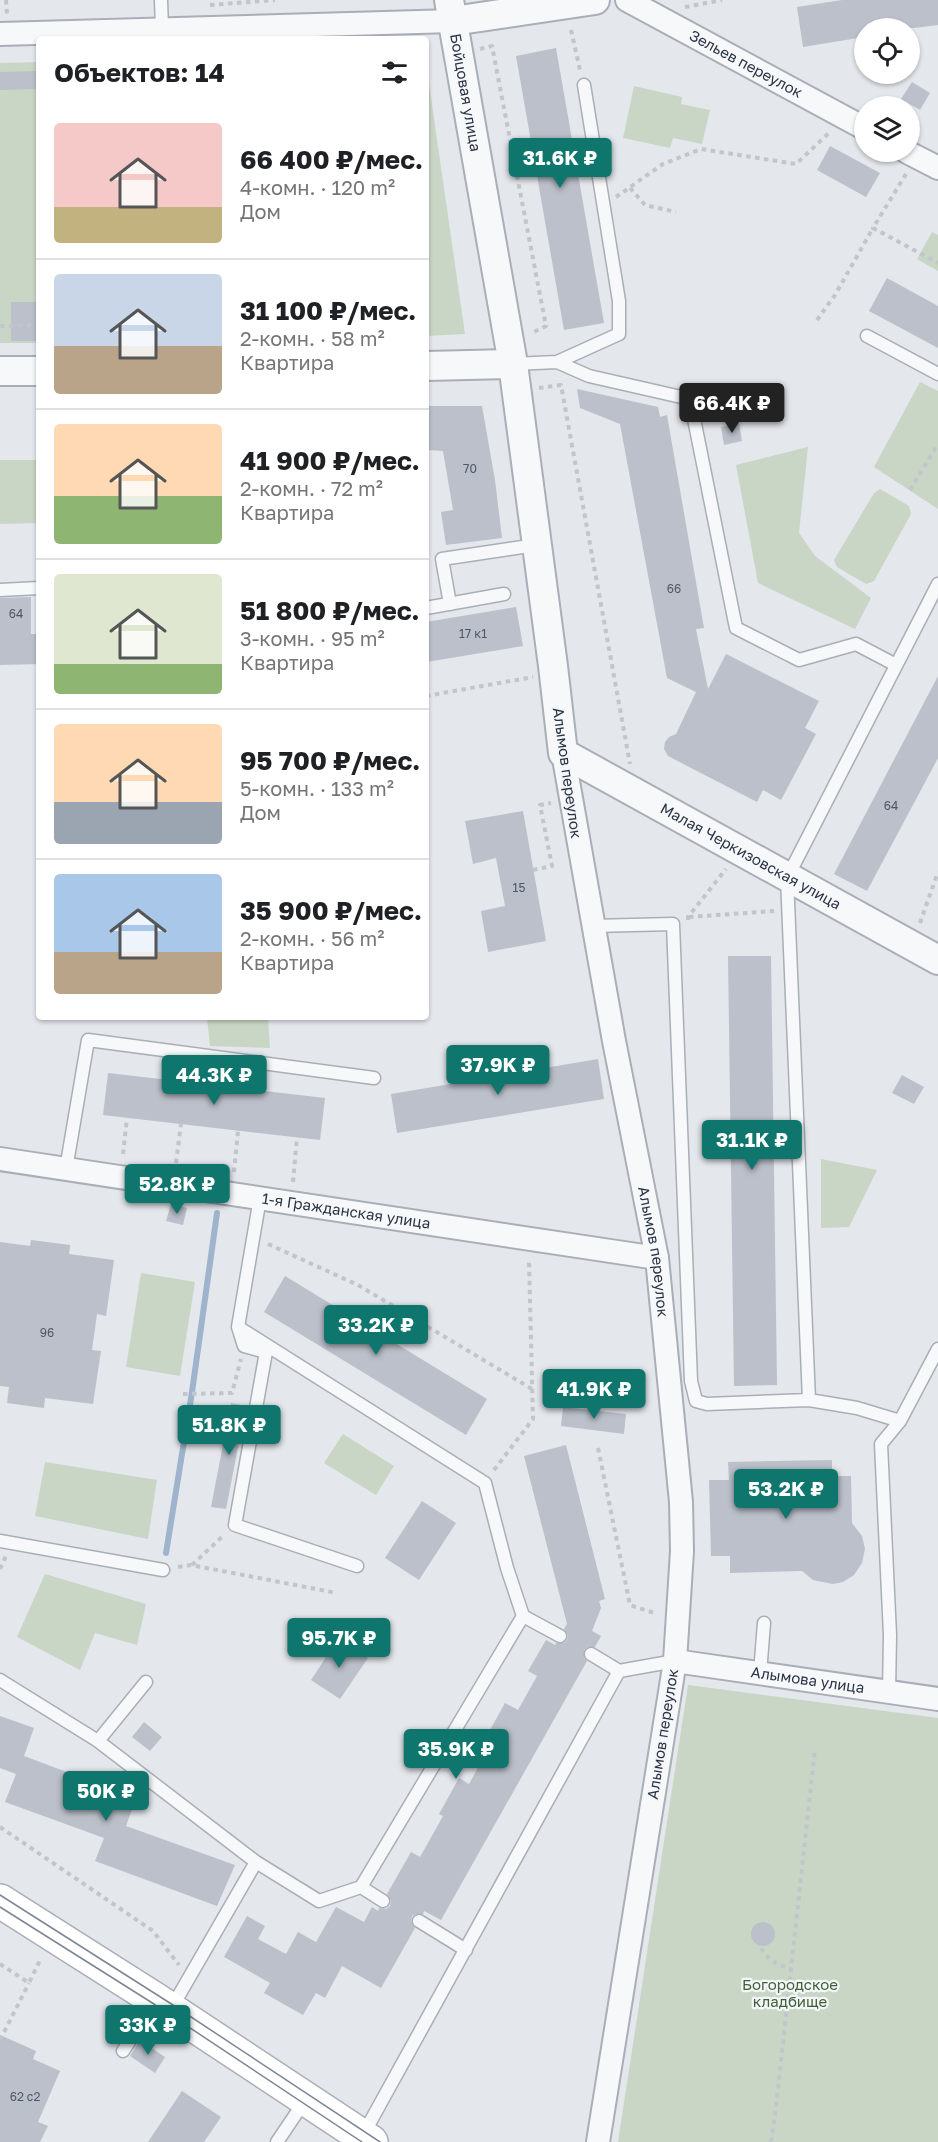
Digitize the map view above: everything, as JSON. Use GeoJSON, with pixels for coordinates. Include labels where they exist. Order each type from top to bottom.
{"type":"FeatureCollection","features":[{"type":"Feature","properties":{"kind":"main road"},"geometry":{"type":"LineString","coordinates":[[0,1901],[367,2139]]}},
{"type":"Feature","properties":{"kind":"street"},"geometry":{"type":"LineString","coordinates":[[3,25],[162,29],[595,0]]}},
{"type":"Feature","properties":{"kind":"street","name":"Зельев переулок"},"geometry":{"type":"LineString","coordinates":[[627,0],[854,123]]}},
{"type":"Feature","properties":{"kind":"street","name":"Бойцовая улица"},"geometry":{"type":"LineString","coordinates":[[451,11],[513,364]]}},
{"type":"Feature","properties":{"kind":"street"},"geometry":{"type":"LineString","coordinates":[[918,162],[938,168]]}},
{"type":"Feature","properties":{"kind":"street"},"geometry":{"type":"LineString","coordinates":[[429,366],[513,364]]}},
{"type":"Feature","properties":{"kind":"street","name":"Алымов переулок"},"geometry":{"type":"LineString","coordinates":[[513,364],[563,753],[593,926],[657,1258],[681,1503],[682,1551],[675,1661],[598,2142]]}},
{"type":"Feature","properties":{"kind":"street"},"geometry":{"type":"LineString","coordinates":[[0,371],[36,371]]}},
{"type":"Feature","properties":{"kind":"street","name":"Малая Черкизовская улица"},"geometry":{"type":"LineString","coordinates":[[563,753],[938,960]]}},
{"type":"Feature","properties":{"kind":"street","name":"1-я Гражданская улица"},"geometry":{"type":"LineString","coordinates":[[0,1159],[657,1258]]}},
{"type":"Feature","properties":{"kind":"street","name":"Алымова улица"},"geometry":{"type":"LineString","coordinates":[[675,1661],[938,1699]]}},
{"type":"Feature","properties":{"kind":"lane"},"geometry":{"type":"LineString","coordinates":[[161,0],[162,29]]}},
{"type":"Feature","properties":{"kind":"lane"},"geometry":{"type":"LineString","coordinates":[[513,364],[556,362],[619,334],[619,301],[584,85]]}},
{"type":"Feature","properties":{"kind":"lane"},"geometry":{"type":"LineString","coordinates":[[867,336],[938,374]]}},
{"type":"Feature","properties":{"kind":"lane"},"geometry":{"type":"LineString","coordinates":[[556,362],[589,376],[690,399],[736,628],[799,660],[856,644],[896,664]]}},
{"type":"Feature","properties":{"kind":"lane"},"geometry":{"type":"LineString","coordinates":[[450,604],[442,559],[536,545]]}},
{"type":"Feature","properties":{"kind":"lane"},"geometry":{"type":"LineString","coordinates":[[809,1400],[787,878],[938,584]]}},
{"type":"Feature","properties":{"kind":"lane"},"geometry":{"type":"LineString","coordinates":[[0,590],[36,588]]}},
{"type":"Feature","properties":{"kind":"lane"},"geometry":{"type":"LineString","coordinates":[[429,608],[504,594]]}},
{"type":"Feature","properties":{"kind":"lane"},"geometry":{"type":"LineString","coordinates":[[593,926],[673,924],[691,1381],[696,1401],[707,1404],[809,1400],[857,1408],[900,1421]]}},
{"type":"Feature","properties":{"kind":"lane"},"geometry":{"type":"LineString","coordinates":[[66,1169],[88,1040],[374,1078]]}},
{"type":"Feature","properties":{"kind":"lane"},"geometry":{"type":"LineString","coordinates":[[260,1198],[238,1327],[244,1347],[266,1352],[235,1525],[357,1566]]}},
{"type":"Feature","properties":{"kind":"lane"},"geometry":{"type":"LineString","coordinates":[[238,1327],[485,1483],[507,1568],[523,1616],[560,1636]]}},
{"type":"Feature","properties":{"kind":"lane"},"geometry":{"type":"LineString","coordinates":[[889,1692],[890,1635],[881,1444],[900,1421],[938,1349]]}},
{"type":"Feature","properties":{"kind":"lane"},"geometry":{"type":"LineString","coordinates":[[0,1541],[163,1570]]}},
{"type":"Feature","properties":{"kind":"lane"},"geometry":{"type":"LineString","coordinates":[[0,1680],[98,1741],[256,1862],[319,1901],[361,1887],[523,1616]]}},
{"type":"Feature","properties":{"kind":"lane"},"geometry":{"type":"LineString","coordinates":[[760,1673],[764,1623]]}},
{"type":"Feature","properties":{"kind":"lane"},"geometry":{"type":"LineString","coordinates":[[591,1654],[619,1671],[675,1661]]}},
{"type":"Feature","properties":{"kind":"lane"},"geometry":{"type":"LineString","coordinates":[[367,2139],[466,1950],[619,1671]]}},
{"type":"Feature","properties":{"kind":"lane"},"geometry":{"type":"LineString","coordinates":[[98,1741],[146,1682]]}},
{"type":"Feature","properties":{"kind":"lane"},"geometry":{"type":"LineString","coordinates":[[123,2051],[191,1976],[256,1862]]}},
{"type":"Feature","properties":{"kind":"lane"},"geometry":{"type":"LineString","coordinates":[[361,1887],[384,1901]]}},
{"type":"Feature","properties":{"kind":"lane"},"geometry":{"type":"LineString","coordinates":[[419,1921],[466,1950]]}},
{"type":"Feature","properties":{"kind":"lane"},"geometry":{"type":"LineString","coordinates":[[277,2142],[306,2098]]}},
{"type":"Feature","properties":{"kind":"path"},"geometry":{"type":"LineString","coordinates":[[3,25],[6,0]]}},
{"type":"Feature","properties":{"kind":"path"},"geometry":{"type":"LineString","coordinates":[[207,5],[275,0]]}},
{"type":"Feature","properties":{"kind":"path"},"geometry":{"type":"LineString","coordinates":[[571,30],[584,85]]}},
{"type":"Feature","properties":{"kind":"path"},"geometry":{"type":"LineString","coordinates":[[479,49],[492,46],[546,326],[529,334]]}},
{"type":"Feature","properties":{"kind":"path"},"geometry":{"type":"LineString","coordinates":[[604,206],[663,164],[701,149],[796,164],[835,127]]}},
{"type":"Feature","properties":{"kind":"path"},"geometry":{"type":"LineString","coordinates":[[817,320],[835,295],[873,228],[906,162]]}},
{"type":"Feature","properties":{"kind":"path"},"geometry":{"type":"LineString","coordinates":[[630,188],[645,205],[676,212]]}},
{"type":"Feature","properties":{"kind":"path"},"geometry":{"type":"LineString","coordinates":[[873,228],[938,263]]}},
{"type":"Feature","properties":{"kind":"path"},"geometry":{"type":"LineString","coordinates":[[0,326],[36,325]]}},
{"type":"Feature","properties":{"kind":"path"},"geometry":{"type":"LineString","coordinates":[[538,388],[561,385],[632,775]]}},
{"type":"Feature","properties":{"kind":"path"},"geometry":{"type":"LineString","coordinates":[[910,490],[938,444]]}},
{"type":"Feature","properties":{"kind":"path"},"geometry":{"type":"LineString","coordinates":[[429,695],[536,676]]}},
{"type":"Feature","properties":{"kind":"path"},"geometry":{"type":"LineString","coordinates":[[534,870],[552,866],[540,805],[552,802]]}},
{"type":"Feature","properties":{"kind":"path"},"geometry":{"type":"LineString","coordinates":[[689,928],[688,917],[740,852]]}},
{"type":"Feature","properties":{"kind":"path"},"geometry":{"type":"LineString","coordinates":[[908,944],[917,932],[938,872]]}},
{"type":"Feature","properties":{"kind":"path"},"geometry":{"type":"LineString","coordinates":[[688,917],[788,910]]}},
{"type":"Feature","properties":{"kind":"path"},"geometry":{"type":"LineString","coordinates":[[123,1154],[127,1118]]}},
{"type":"Feature","properties":{"kind":"path"},"geometry":{"type":"LineString","coordinates":[[176,1163],[181,1124]]}},
{"type":"Feature","properties":{"kind":"path"},"geometry":{"type":"LineString","coordinates":[[234,1172],[238,1131]]}},
{"type":"Feature","properties":{"kind":"path"},"geometry":{"type":"LineString","coordinates":[[292,1182],[297,1137]]}},
{"type":"Feature","properties":{"kind":"path"},"geometry":{"type":"LineString","coordinates":[[253,1238],[358,1285],[532,1389]]}},
{"type":"Feature","properties":{"kind":"path"},"geometry":{"type":"LineString","coordinates":[[485,1483],[533,1419],[528,1238]]}},
{"type":"Feature","properties":{"kind":"path"},"geometry":{"type":"LineString","coordinates":[[183,1394],[232,1393],[244,1347]]}},
{"type":"Feature","properties":{"kind":"path"},"geometry":{"type":"LineString","coordinates":[[598,1448],[630,1605],[678,1621]]}},
{"type":"Feature","properties":{"kind":"path"},"geometry":{"type":"LineString","coordinates":[[191,1565],[235,1525]]}},
{"type":"Feature","properties":{"kind":"path"},"geometry":{"type":"LineString","coordinates":[[163,1570],[191,1565],[337,1593]]}},
{"type":"Feature","properties":{"kind":"path"},"geometry":{"type":"LineString","coordinates":[[771,2142],[814,1749]]}},
{"type":"Feature","properties":{"kind":"path"},"geometry":{"type":"LineString","coordinates":[[0,1827],[153,1931],[180,1966],[191,1976]]}},
{"type":"Feature","properties":{"kind":"path"},"geometry":{"type":"LineString","coordinates":[[761,1948],[767,1958],[774,1963],[791,1969]]}},
{"type":"Feature","properties":{"kind":"path"},"geometry":{"type":"LineString","coordinates":[[0,2040],[41,1958]]}},
{"type":"Feature","properties":{"kind":"path"},"geometry":{"type":"LineString","coordinates":[[0,1964],[29,1983]]}},
{"type":"Feature","properties":{"kind":"green space"},"geometry":{"type":"Polygon","coordinates":[[[36,62],[36,343],[0,343],[0,63],[36,62]]]}},
{"type":"Feature","properties":{"kind":"green space"},"geometry":{"type":"Polygon","coordinates":[[[429,84],[465,334],[429,336],[429,84]]]}},
{"type":"Feature","properties":{"kind":"green space"},"geometry":{"type":"Polygon","coordinates":[[[634,86],[682,97],[681,104],[710,110],[702,144],[673,138],[670,148],[623,138],[634,86]]]}},
{"type":"Feature","properties":{"kind":"green space"},"geometry":{"type":"Polygon","coordinates":[[[932,232],[938,235],[938,271],[917,259],[932,232]]]}},
{"type":"Feature","properties":{"kind":"green space"},"geometry":{"type":"Polygon","coordinates":[[[920,382],[938,391],[938,509],[874,467],[920,382]]]}},
{"type":"Feature","properties":{"kind":"green space"},"geometry":{"type":"Polygon","coordinates":[[[808,447],[799,533],[815,556],[871,598],[855,629],[758,583],[736,465],[808,447]]]}},
{"type":"Feature","properties":{"kind":"green space"},"geometry":{"type":"Polygon","coordinates":[[[0,460],[36,460],[36,523],[0,524],[0,460]]]}},
{"type":"Feature","properties":{"kind":"green space"},"geometry":{"type":"Polygon","coordinates":[[[880,489],[909,506],[911,514],[874,581],[866,584],[837,567],[834,560],[874,493],[880,489]]]}},
{"type":"Feature","properties":{"kind":"green space"},"geometry":{"type":"Polygon","coordinates":[[[207,1020],[268,1020],[270,1048],[210,1046],[207,1020]]]}},
{"type":"Feature","properties":{"kind":"green space"},"geometry":{"type":"Polygon","coordinates":[[[821,1159],[877,1170],[849,1227],[821,1228],[821,1159]]]}},
{"type":"Feature","properties":{"kind":"green space"},"geometry":{"type":"Polygon","coordinates":[[[141,1273],[195,1282],[180,1376],[126,1367],[141,1273]]]}},
{"type":"Feature","properties":{"kind":"green space"},"geometry":{"type":"Polygon","coordinates":[[[343,1434],[394,1466],[376,1495],[324,1463],[343,1434]]]}},
{"type":"Feature","properties":{"kind":"green space"},"geometry":{"type":"Polygon","coordinates":[[[45,1462],[157,1480],[148,1539],[35,1516],[45,1462]]]}},
{"type":"Feature","properties":{"kind":"green space"},"geometry":{"type":"Polygon","coordinates":[[[45,1574],[146,1604],[137,1645],[95,1633],[80,1670],[17,1637],[45,1574]]]}},
{"type":"Feature","properties":{"kind":"green space","name":"Богородское кладбище"},"geometry":{"type":"Polygon","coordinates":[[[688,1685],[938,1718],[938,2142],[618,2142],[688,1685]]]}},
{"type":"Feature","properties":{"kind":"building"},"geometry":{"type":"Polygon","coordinates":[[[842,0],[938,0],[938,25],[920,27],[920,18],[854,18],[854,39],[803,47],[797,7],[842,0]]]}},
{"type":"Feature","properties":{"kind":"building"},"geometry":{"type":"Polygon","coordinates":[[[556,48],[604,323],[564,330],[516,56],[556,48]]]}},
{"type":"Feature","properties":{"kind":"building"},"geometry":{"type":"Polygon","coordinates":[[[36,71],[36,89],[0,90],[0,72],[36,71]]]}},
{"type":"Feature","properties":{"kind":"building"},"geometry":{"type":"Polygon","coordinates":[[[911,84],[915,84],[930,93],[920,110],[920,96],[903,96],[911,84]]]}},
{"type":"Feature","properties":{"kind":"building"},"geometry":{"type":"Polygon","coordinates":[[[830,146],[854,159],[854,162],[860,162],[880,173],[866,197],[817,170],[830,146]]]}},
{"type":"Feature","properties":{"kind":"building"},"geometry":{"type":"Polygon","coordinates":[[[887,278],[938,306],[938,348],[869,311],[887,278]]]}},
{"type":"Feature","properties":{"kind":"building"},"geometry":{"type":"Polygon","coordinates":[[[11,302],[36,302],[36,341],[11,341],[11,302]]]}},
{"type":"Feature","properties":{"kind":"building"},"geometry":{"type":"Polygon","coordinates":[[[577,389],[658,407],[660,417],[667,415],[704,628],[696,629],[708,689],[726,654],[819,701],[805,728],[816,734],[781,800],[763,790],[757,802],[668,756],[664,749],[669,737],[676,734],[696,692],[667,678],[620,424],[580,408],[577,389]]]}},
{"type":"Feature","properties":{"kind":"building"},"geometry":{"type":"Polygon","coordinates":[[[429,406],[482,406],[502,538],[446,545],[441,512],[453,510],[443,451],[429,450],[429,406]]]}},
{"type":"Feature","properties":{"kind":"building"},"geometry":{"type":"Polygon","coordinates":[[[739,423],[742,441],[724,445],[721,427],[739,423]]]}},
{"type":"Feature","properties":{"kind":"building"},"geometry":{"type":"Polygon","coordinates":[[[31,597],[31,634],[36,634],[36,664],[0,665],[0,598],[31,597]]]}},
{"type":"Feature","properties":{"kind":"building"},"geometry":{"type":"Polygon","coordinates":[[[516,607],[523,646],[429,662],[429,622],[516,607]]]}},
{"type":"Feature","properties":{"kind":"building"},"geometry":{"type":"Polygon","coordinates":[[[938,676],[938,758],[867,891],[834,874],[938,676]]]}},
{"type":"Feature","properties":{"kind":"building"},"geometry":{"type":"Polygon","coordinates":[[[523,811],[546,941],[488,952],[481,911],[505,906],[496,858],[473,864],[465,821],[523,811]]]}},
{"type":"Feature","properties":{"kind":"building"},"geometry":{"type":"Polygon","coordinates":[[[728,956],[771,956],[777,1385],[734,1386],[728,956]]]}},
{"type":"Feature","properties":{"kind":"building"},"geometry":{"type":"Polygon","coordinates":[[[598,1059],[604,1099],[397,1133],[391,1094],[598,1059]]]}},
{"type":"Feature","properties":{"kind":"building"},"geometry":{"type":"Polygon","coordinates":[[[108,1073],[325,1098],[320,1140],[103,1115],[108,1073]]]}},
{"type":"Feature","properties":{"kind":"building"},"geometry":{"type":"Polygon","coordinates":[[[902,1075],[924,1087],[914,1104],[892,1093],[902,1075]]]}},
{"type":"Feature","properties":{"kind":"building"},"geometry":{"type":"Polygon","coordinates":[[[171,1204],[187,1208],[183,1225],[166,1221],[171,1204]]]}},
{"type":"Feature","properties":{"kind":"building"},"geometry":{"type":"Polygon","coordinates":[[[31,1240],[70,1245],[69,1254],[114,1260],[106,1316],[97,1314],[92,1350],[101,1351],[93,1404],[45,1398],[44,1408],[7,1403],[9,1387],[0,1386],[0,1242],[30,1246],[31,1240]]]}},
{"type":"Feature","properties":{"kind":"building"},"geometry":{"type":"Polygon","coordinates":[[[285,1276],[487,1399],[466,1435],[264,1312],[285,1276]]]}},
{"type":"Feature","properties":{"kind":"building"},"geometry":{"type":"Polygon","coordinates":[[[231,1403],[246,1406],[226,1509],[211,1507],[231,1403]]]}},
{"type":"Feature","properties":{"kind":"building"},"geometry":{"type":"Polygon","coordinates":[[[563,1407],[626,1414],[624,1434],[561,1426],[563,1407]]]}},
{"type":"Feature","properties":{"kind":"building"},"geometry":{"type":"Polygon","coordinates":[[[566,1445],[605,1599],[599,1601],[601,1608],[592,1631],[601,1636],[595,1647],[588,1647],[584,1650],[584,1657],[587,1661],[441,1920],[424,1911],[423,1914],[412,1916],[411,1921],[415,1928],[381,1988],[342,1966],[325,1998],[316,1993],[303,2015],[264,1993],[270,1983],[224,1957],[247,1916],[265,1926],[258,1939],[286,1954],[298,1932],[316,1942],[336,1907],[364,1922],[372,1907],[378,1911],[379,1908],[386,1909],[390,1906],[391,1901],[387,1894],[411,1852],[420,1857],[443,1816],[439,1814],[459,1778],[469,1784],[493,1741],[486,1737],[505,1703],[518,1710],[537,1676],[528,1671],[546,1640],[555,1645],[567,1640],[568,1635],[564,1629],[567,1624],[524,1456],[566,1445]]]}},
{"type":"Feature","properties":{"kind":"building"},"geometry":{"type":"Polygon","coordinates":[[[832,1460],[832,1476],[851,1476],[852,1523],[862,1536],[865,1549],[862,1563],[854,1575],[843,1582],[833,1584],[813,1580],[802,1571],[730,1573],[730,1556],[711,1556],[709,1480],[729,1480],[728,1462],[832,1460]]]}},
{"type":"Feature","properties":{"kind":"building"},"geometry":{"type":"Polygon","coordinates":[[[422,1501],[456,1523],[419,1580],[385,1558],[422,1501]]]}},
{"type":"Feature","properties":{"kind":"building"},"geometry":{"type":"Polygon","coordinates":[[[338,1639],[368,1658],[340,1699],[311,1680],[338,1639]]]}},
{"type":"Feature","properties":{"kind":"building"},"geometry":{"type":"Polygon","coordinates":[[[0,1716],[34,1728],[24,1756],[136,1798],[126,1826],[235,1865],[217,1906],[95,1861],[104,1838],[5,1802],[16,1774],[0,1768],[0,1716]]]}},
{"type":"Feature","properties":{"kind":"building"},"geometry":{"type":"Polygon","coordinates":[[[144,1722],[162,1737],[150,1751],[132,1737],[144,1722]]]}},
{"type":"Feature","properties":{"kind":"building"},"geometry":{"type":"Polygon","coordinates":[[[763,1922],[772,1925],[775,1934],[772,1943],[763,1946],[754,1943],[751,1934],[754,1925],[763,1922]]]}},
{"type":"Feature","properties":{"kind":"building"},"geometry":{"type":"Polygon","coordinates":[[[0,2035],[36,2051],[33,2059],[60,2071],[38,2122],[48,2126],[40,2142],[0,2142],[0,2035]]]}},
{"type":"Feature","properties":{"kind":"building"},"geometry":{"type":"Polygon","coordinates":[[[140,2040],[165,2057],[155,2073],[130,2056],[140,2040]]]}},
{"type":"Feature","properties":{"kind":"building"},"geometry":{"type":"Polygon","coordinates":[[[182,2091],[221,2117],[204,2142],[148,2142],[182,2091]]]}},
{"type":"Feature","properties":{"kind":"waterway"},"geometry":{"type":"LineString","coordinates":[[166,1553],[192,1392],[217,1213]]}},
{"type":"Feature","properties":{"kind":"tram line"},"geometry":{"type":"LineString","coordinates":[[0,1895],[173,2005],[380,2142]]}},
{"type":"Feature","properties":{"kind":"tram line"},"geometry":{"type":"LineString","coordinates":[[0,1907],[154,2004],[362,2142]]}}]}
